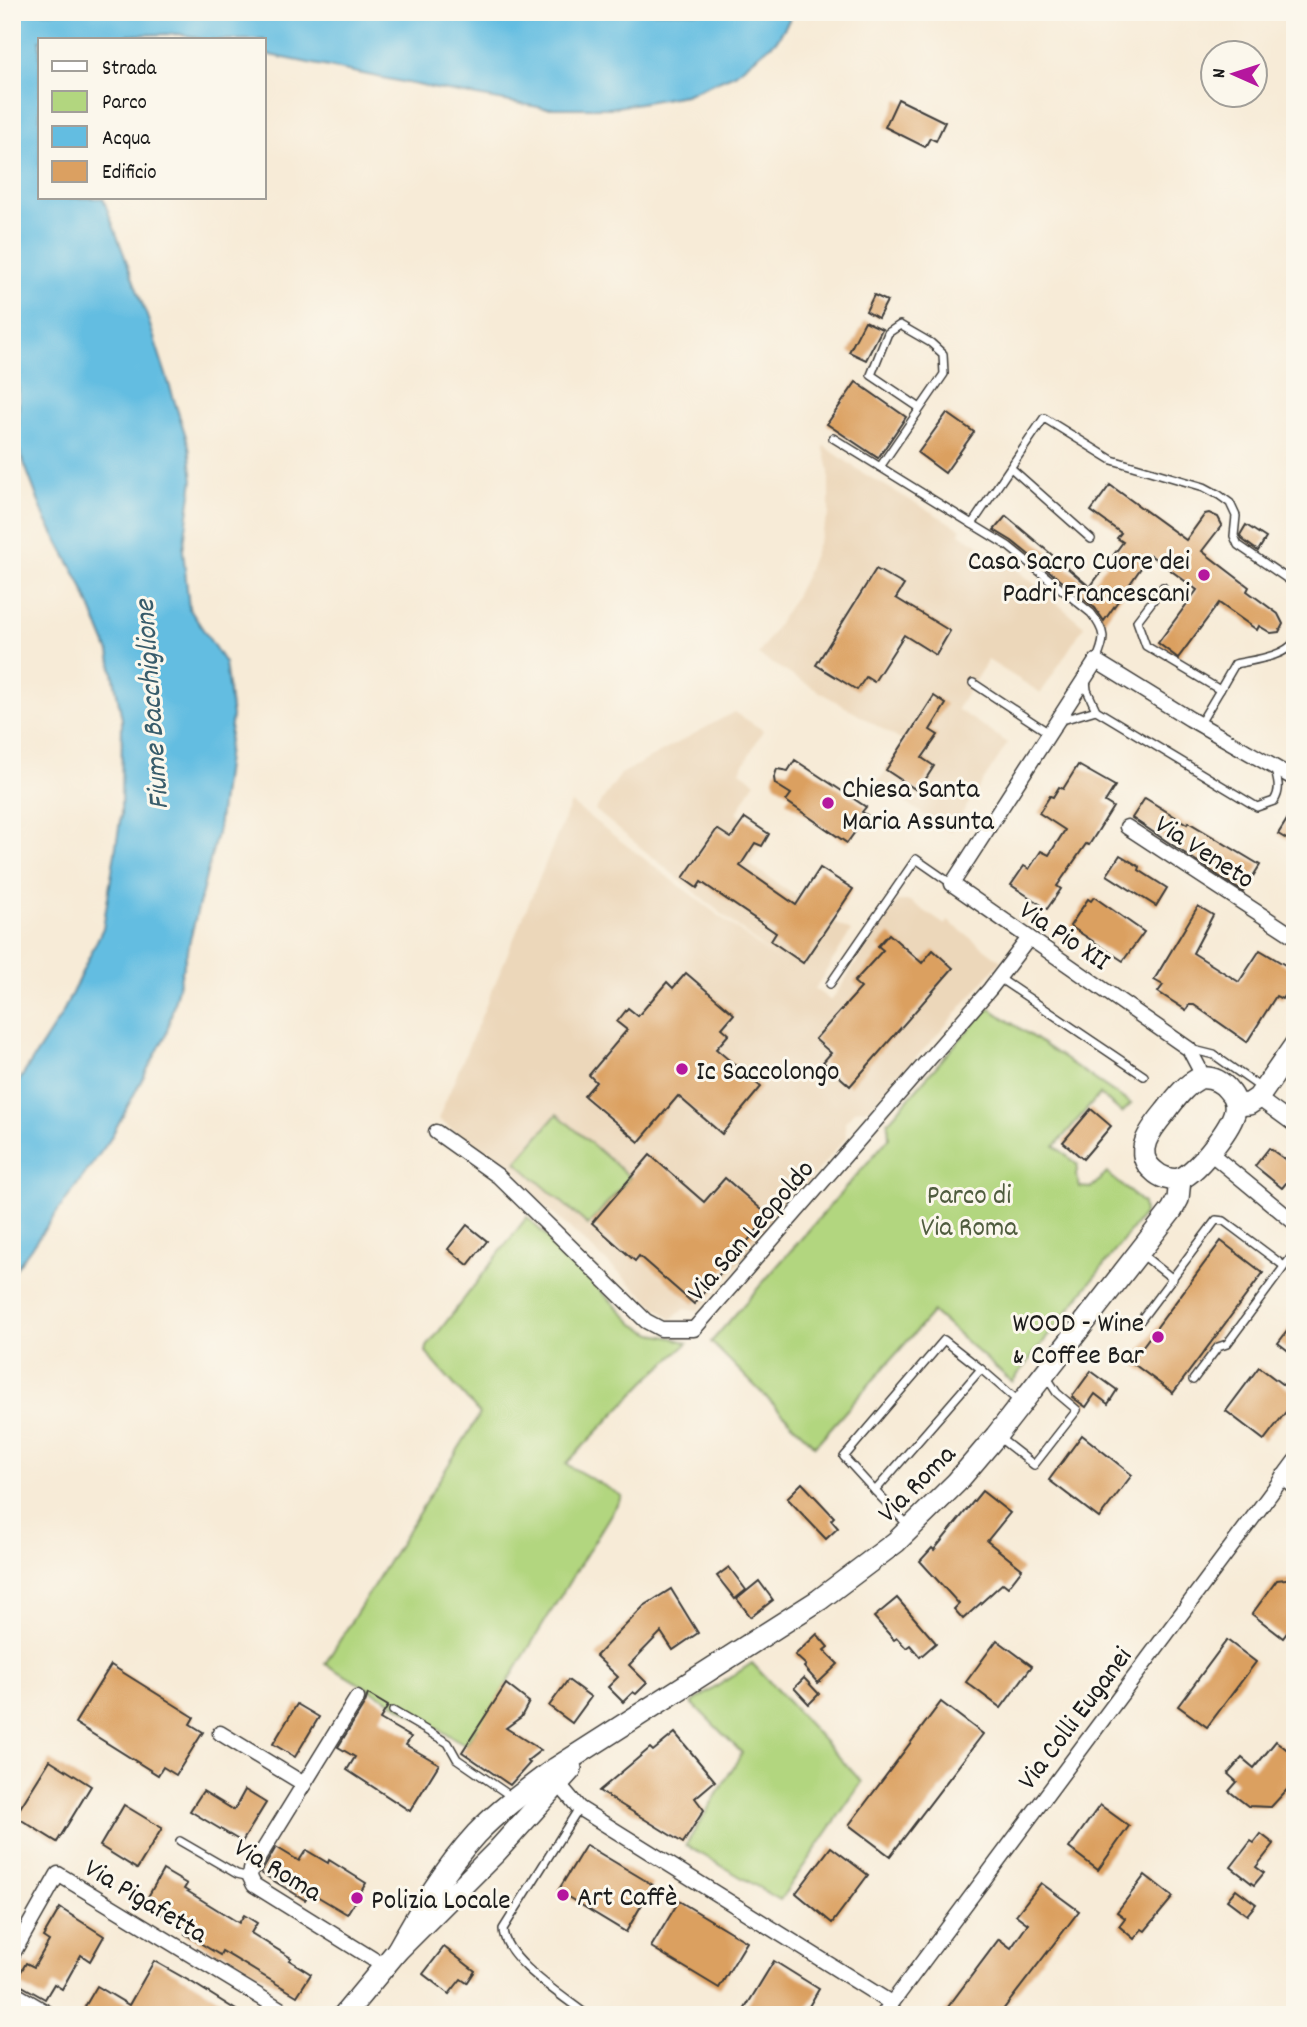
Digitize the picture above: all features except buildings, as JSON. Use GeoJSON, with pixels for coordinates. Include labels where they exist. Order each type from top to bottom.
{"type":"FeatureCollection","features":[{"type":"Feature","properties":{"kind":"main road"},"geometry":{"type":"LineString","coordinates":[[1236,1105],[1249,1104],[1261,1094],[1295,1045]]}},
{"type":"Feature","properties":{"kind":"main road"},"geometry":{"type":"LineString","coordinates":[[1208,1077],[1224,1085],[1234,1096],[1236,1105],[1213,1156],[1180,1179],[1170,1179],[1154,1172],[1145,1156],[1144,1147],[1150,1130],[1183,1089],[1200,1078],[1208,1077]]}},
{"type":"Feature","properties":{"kind":"main road","name":"Via Roma"},"geometry":{"type":"LineString","coordinates":[[391,1959],[419,1912],[460,1853],[515,1799],[556,1768],[819,1600],[911,1528],[957,1482],[1022,1404],[1178,1199],[1180,1179]]}},
{"type":"Feature","properties":{"kind":"main road","name":"Via Roma"},"geometry":{"type":"LineString","coordinates":[[351,2007],[391,1959],[603,1738]]}},
{"type":"Feature","properties":{"kind":"street"},"geometry":{"type":"LineString","coordinates":[[952,884],[1097,661],[1274,770],[1295,779]]}},
{"type":"Feature","properties":{"kind":"street","name":"Via Veneto"},"geometry":{"type":"LineString","coordinates":[[1127,827],[1295,937]]}},
{"type":"Feature","properties":{"kind":"street","name":"Via Pio XII"},"geometry":{"type":"LineString","coordinates":[[952,884],[1189,1049]]}},
{"type":"Feature","properties":{"kind":"street","name":"Via San Leopoldo"},"geometry":{"type":"LineString","coordinates":[[436,1132],[498,1177],[646,1321],[662,1329],[694,1329],[995,984],[1029,938]]}},
{"type":"Feature","properties":{"kind":"street"},"geometry":{"type":"LineString","coordinates":[[1189,1049],[1199,1068],[1200,1078]]}},
{"type":"Feature","properties":{"kind":"street"},"geometry":{"type":"LineString","coordinates":[[1261,1094],[1295,1125]]}},
{"type":"Feature","properties":{"kind":"street"},"geometry":{"type":"LineString","coordinates":[[1213,1156],[1295,1223]]}},
{"type":"Feature","properties":{"kind":"street","name":"Via Colli Euganei"},"geometry":{"type":"LineString","coordinates":[[558,1783],[579,1808],[684,1872],[887,2009],[1295,1461]]}},
{"type":"Feature","properties":{"kind":"street"},"geometry":{"type":"LineString","coordinates":[[1282,1477],[1295,1487]]}},
{"type":"Feature","properties":{"kind":"street"},"geometry":{"type":"LineString","coordinates":[[250,1877],[251,1870],[357,1698]]}},
{"type":"Feature","properties":{"kind":"street"},"geometry":{"type":"LineString","coordinates":[[220,1732],[304,1784]]}},
{"type":"Feature","properties":{"kind":"street","name":"Via Pigafetta"},"geometry":{"type":"LineString","coordinates":[[12,1955],[58,1874],[290,2015]]}},
{"type":"Feature","properties":{"kind":"street","name":"Via Roma"},"geometry":{"type":"LineString","coordinates":[[250,1877],[254,1885],[391,1959]]}},
{"type":"Feature","properties":{"kind":"street"},"geometry":{"type":"LineString","coordinates":[[12,1992],[51,2015]]}},
{"type":"Feature","properties":{"kind":"lane"},"geometry":{"type":"LineString","coordinates":[[880,467],[944,374],[943,354],[931,343],[900,325],[888,333],[871,375],[920,408]]}},
{"type":"Feature","properties":{"kind":"lane"},"geometry":{"type":"LineString","coordinates":[[972,524],[1044,418],[1112,460],[1204,487],[1219,495],[1230,503],[1236,516],[1234,536],[1238,545],[1295,584]]}},
{"type":"Feature","properties":{"kind":"lane"},"geometry":{"type":"LineString","coordinates":[[832,438],[1008,546],[1091,613],[1102,627],[1104,637],[1097,661]]}},
{"type":"Feature","properties":{"kind":"lane"},"geometry":{"type":"LineString","coordinates":[[1012,468],[1091,539]]}},
{"type":"Feature","properties":{"kind":"lane"},"geometry":{"type":"LineString","coordinates":[[1163,587],[1137,621],[1146,646],[1220,690]]}},
{"type":"Feature","properties":{"kind":"lane"},"geometry":{"type":"LineString","coordinates":[[1199,725],[1235,664],[1272,655],[1292,646],[1295,641]]}},
{"type":"Feature","properties":{"kind":"lane"},"geometry":{"type":"LineString","coordinates":[[1086,676],[1087,691],[1096,710],[1257,807],[1274,801],[1279,793],[1274,770]]}},
{"type":"Feature","properties":{"kind":"lane"},"geometry":{"type":"LineString","coordinates":[[973,683],[1052,728],[1077,714],[1096,710]]}},
{"type":"Feature","properties":{"kind":"lane","name":"Via Pio XII"},"geometry":{"type":"LineString","coordinates":[[830,984],[916,859],[952,884]]}},
{"type":"Feature","properties":{"kind":"lane"},"geometry":{"type":"LineString","coordinates":[[995,984],[1144,1076]]}},
{"type":"Feature","properties":{"kind":"lane","name":"Via Pio XII"},"geometry":{"type":"LineString","coordinates":[[1189,1049],[1214,1055],[1261,1094]]}},
{"type":"Feature","properties":{"kind":"lane"},"geometry":{"type":"LineString","coordinates":[[1140,1321],[1216,1220],[1224,1221],[1284,1266]]}},
{"type":"Feature","properties":{"kind":"lane"},"geometry":{"type":"LineString","coordinates":[[1139,1252],[1173,1279]]}},
{"type":"Feature","properties":{"kind":"lane"},"geometry":{"type":"LineString","coordinates":[[1193,1380],[1218,1347],[1227,1344],[1295,1252]]}},
{"type":"Feature","properties":{"kind":"lane"},"geometry":{"type":"LineString","coordinates":[[911,1528],[844,1457],[944,1339],[1022,1404]]}},
{"type":"Feature","properties":{"kind":"lane"},"geometry":{"type":"LineString","coordinates":[[875,1490],[981,1369]]}},
{"type":"Feature","properties":{"kind":"lane"},"geometry":{"type":"LineString","coordinates":[[996,1436],[1034,1465],[1077,1409],[1056,1393],[1045,1374]]}},
{"type":"Feature","properties":{"kind":"lane"},"geometry":{"type":"LineString","coordinates":[[393,1711],[448,1743],[457,1759],[515,1799]]}},
{"type":"Feature","properties":{"kind":"lane"},"geometry":{"type":"LineString","coordinates":[[579,1808],[503,1928],[505,1942],[520,1961],[587,2015]]}},
{"type":"Feature","properties":{"kind":"lane","name":"Via Roma"},"geometry":{"type":"LineString","coordinates":[[180,1841],[237,1874],[250,1877]]}},
{"type":"Feature","properties":{"kind":"shaded area"},"geometry":{"type":"Polygon","coordinates":[[[823,445],[863,473],[961,529],[959,533],[1009,563],[1084,626],[1041,693],[988,660],[957,709],[1008,743],[950,832],[877,784],[904,742],[758,655],[806,575],[829,514],[829,470],[823,445]]]}},
{"type":"Feature","properties":{"kind":"shaded area","name":"Ic Saccolongo"},"geometry":{"type":"Polygon","coordinates":[[[734,712],[763,730],[740,771],[755,781],[737,813],[769,834],[749,864],[831,921],[851,931],[815,989],[831,1001],[898,901],[910,901],[945,925],[948,921],[1001,961],[941,1031],[869,1108],[856,1110],[845,1122],[846,1138],[699,1310],[684,1309],[671,1320],[499,1165],[438,1119],[571,803],[785,966],[595,810],[621,774],[734,712]]]}},
{"type":"Feature","properties":{"kind":"green space","name":"Parco di Via Roma"},"geometry":{"type":"Polygon","coordinates":[[[991,1009],[1131,1104],[1122,1113],[1100,1094],[1055,1146],[1078,1165],[1076,1175],[1080,1187],[1091,1188],[1107,1173],[1143,1203],[1144,1214],[1012,1382],[933,1312],[815,1446],[711,1342],[889,1138],[888,1122],[985,1010],[991,1009]]]}},
{"type":"Feature","properties":{"kind":"green space"},"geometry":{"type":"Polygon","coordinates":[[[557,1114],[630,1177],[588,1225],[516,1162],[557,1114]]]}},
{"type":"Feature","properties":{"kind":"green space"},"geometry":{"type":"Polygon","coordinates":[[[527,1217],[635,1325],[653,1334],[688,1343],[647,1380],[566,1464],[622,1496],[479,1729],[477,1728],[466,1745],[325,1664],[480,1414],[426,1353],[427,1347],[527,1217]]]}},
{"type":"Feature","properties":{"kind":"green space"},"geometry":{"type":"Polygon","coordinates":[[[752,1663],[862,1782],[780,1900],[686,1845],[742,1753],[692,1703],[752,1663]]]}},
{"type":"Feature","properties":{"kind":"water","name":"Fiume Bacchiglione"},"geometry":{"type":"Polygon","coordinates":[[[12,12],[794,12],[777,40],[735,74],[685,95],[611,108],[544,108],[266,54],[266,38],[197,38],[179,34],[129,35],[124,38],[38,38],[38,200],[104,200],[148,319],[189,446],[193,480],[183,550],[189,608],[225,663],[232,716],[218,829],[166,1035],[109,1141],[12,1274],[12,1092],[62,1014],[103,928],[121,815],[122,719],[109,652],[80,582],[45,518],[18,447],[16,339],[12,331],[12,12]]]}},
{"type":"Feature","properties":{"kind":"place","name":"Casa Sacro Cuore dei Padri Francescani"},"geometry":{"type":"Point","coordinates":[1204,575]}},
{"type":"Feature","properties":{"kind":"place","name":"Chiesa Santa Maria Assunta"},"geometry":{"type":"Point","coordinates":[828,803]}},
{"type":"Feature","properties":{"kind":"place","name":"Ic Saccolongo"},"geometry":{"type":"Point","coordinates":[682,1069]}},
{"type":"Feature","properties":{"kind":"place","name":"WOOD - Wine & Coffee Bar"},"geometry":{"type":"Point","coordinates":[1158,1337]}},
{"type":"Feature","properties":{"kind":"place","name":"Art Caffè"},"geometry":{"type":"Point","coordinates":[563,1895]}},
{"type":"Feature","properties":{"kind":"place","name":"Polizia Locale"},"geometry":{"type":"Point","coordinates":[357,1898]}}]}
